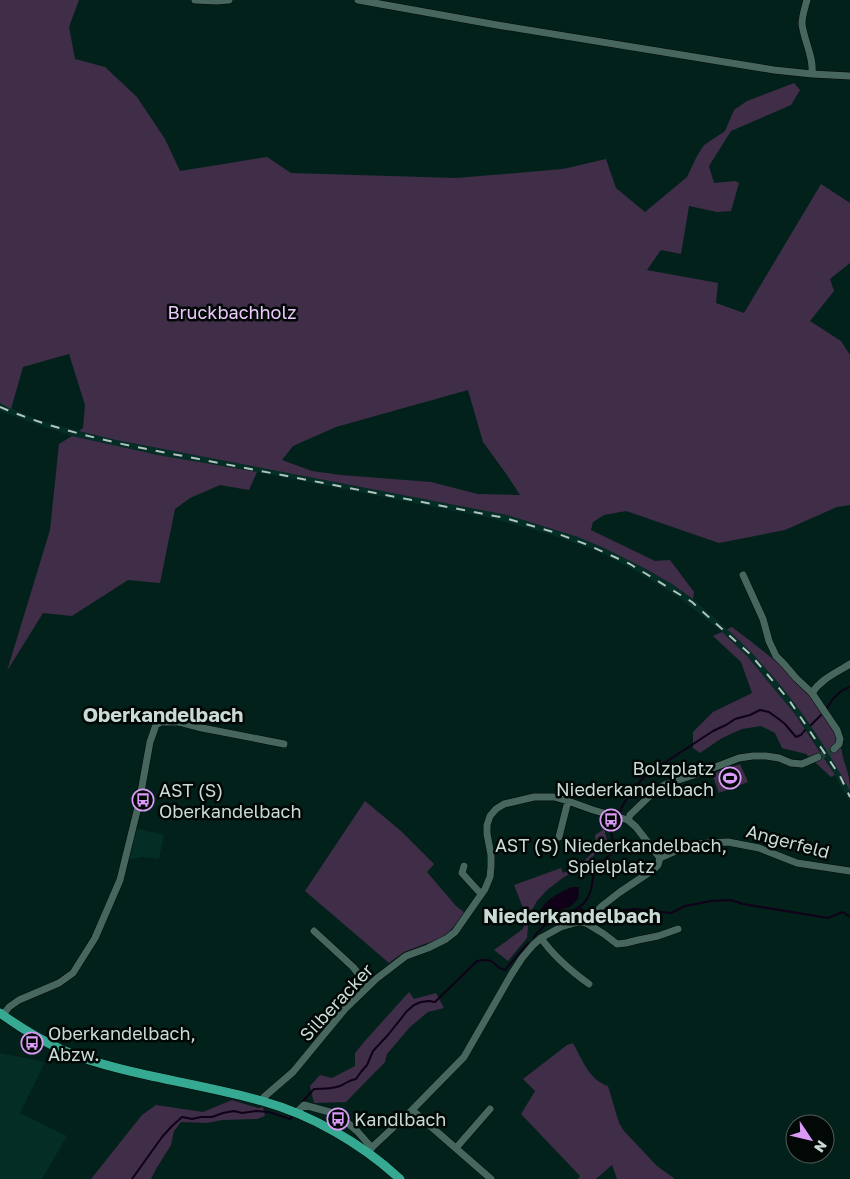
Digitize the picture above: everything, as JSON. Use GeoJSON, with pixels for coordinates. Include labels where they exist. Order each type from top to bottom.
{"type":"FeatureCollection","features":[{"type":"Feature","properties":{"kind":"main road"},"geometry":{"type":"LineString","coordinates":[[1,1015],[39,1037],[80,1057],[262,1101],[296,1113],[370,1150],[400,1179]]}},
{"type":"Feature","properties":{"kind":"street"},"geometry":{"type":"LineString","coordinates":[[195,0],[229,0]]}},
{"type":"Feature","properties":{"kind":"street"},"geometry":{"type":"LineString","coordinates":[[358,0],[497,25],[774,70],[850,76]]}},
{"type":"Feature","properties":{"kind":"street"},"geometry":{"type":"LineString","coordinates":[[807,0],[802,22],[813,64],[812,74]]}},
{"type":"Feature","properties":{"kind":"street"},"geometry":{"type":"LineString","coordinates":[[742,575],[763,619],[769,642],[776,656],[812,693],[837,730],[840,739],[839,744],[834,748]]}},
{"type":"Feature","properties":{"kind":"street"},"geometry":{"type":"LineString","coordinates":[[812,693],[821,681],[850,664]]}},
{"type":"Feature","properties":{"kind":"street"},"geometry":{"type":"LineString","coordinates":[[1,1015],[19,1000],[58,983],[73,973],[95,938],[120,880],[139,804],[150,742],[156,725],[170,712],[179,722],[284,744]]}},
{"type":"Feature","properties":{"kind":"street"},"geometry":{"type":"LineString","coordinates":[[660,858],[636,827],[628,820],[657,789],[739,758],[766,756],[802,764],[818,757]]}},
{"type":"Feature","properties":{"kind":"street","name":"Silberacker"},"geometry":{"type":"LineString","coordinates":[[262,1101],[264,1097],[293,1072],[368,986],[406,956],[428,948],[455,932],[482,894],[490,877],[492,867],[487,825],[490,816],[496,809],[504,804],[544,796],[568,801],[628,820]]}},
{"type":"Feature","properties":{"kind":"street"},"geometry":{"type":"LineString","coordinates":[[559,837],[568,801]]}},
{"type":"Feature","properties":{"kind":"street","name":"Angerfeld"},"geometry":{"type":"LineString","coordinates":[[586,923],[602,906],[653,870],[660,858],[689,846],[728,842],[759,848],[797,863],[850,871]]}},
{"type":"Feature","properties":{"kind":"street"},"geometry":{"type":"LineString","coordinates":[[464,866],[462,873],[482,894]]}},
{"type":"Feature","properties":{"kind":"street"},"geometry":{"type":"LineString","coordinates":[[296,1113],[304,1105],[337,1114],[357,1131],[370,1150],[464,1057],[514,969],[541,938],[561,927],[578,922],[586,923],[617,944],[626,944],[678,929]]}},
{"type":"Feature","properties":{"kind":"street"},"geometry":{"type":"LineString","coordinates":[[314,931],[353,967],[368,986]]}},
{"type":"Feature","properties":{"kind":"street"},"geometry":{"type":"LineString","coordinates":[[541,938],[550,951],[589,984]]}},
{"type":"Feature","properties":{"kind":"street"},"geometry":{"type":"LineString","coordinates":[[456,1148],[490,1109]]}},
{"type":"Feature","properties":{"kind":"street"},"geometry":{"type":"LineString","coordinates":[[412,1110],[491,1179]]}},
{"type":"Feature","properties":{"kind":"shaded area"},"geometry":{"type":"Polygon","coordinates":[[[0,403],[41,421],[116,440],[507,515],[578,537],[604,548],[672,584],[693,599],[760,661],[791,697],[837,766],[850,791],[850,802],[825,758],[795,714],[747,656],[722,632],[681,599],[648,578],[600,552],[549,534],[490,518],[257,472],[158,455],[72,436],[0,411],[0,403]]]}},
{"type":"Feature","properties":{"kind":"shaded area"},"geometry":{"type":"Polygon","coordinates":[[[135,828],[164,835],[159,859],[142,857],[128,860],[135,828]]]}},
{"type":"Feature","properties":{"kind":"shaded area"},"geometry":{"type":"Polygon","coordinates":[[[572,887],[579,887],[578,899],[570,907],[562,909],[541,924],[538,920],[539,913],[546,903],[572,887]]]}},
{"type":"Feature","properties":{"kind":"shaded area"},"geometry":{"type":"Polygon","coordinates":[[[0,1053],[45,1062],[20,1113],[67,1136],[42,1179],[0,1179],[0,1053]]]}},
{"type":"Feature","properties":{"kind":"green space","name":"Bruckbachholz"},"geometry":{"type":"Polygon","coordinates":[[[0,0],[79,0],[69,27],[75,59],[105,67],[137,97],[165,139],[180,171],[267,157],[291,173],[456,178],[563,169],[606,159],[616,188],[645,212],[687,177],[704,145],[725,131],[734,110],[747,101],[794,83],[800,90],[791,105],[731,131],[709,166],[714,183],[735,181],[739,183],[731,211],[717,212],[689,206],[681,254],[661,250],[647,270],[718,283],[716,303],[744,313],[821,184],[850,203],[850,263],[830,279],[834,291],[810,321],[841,341],[850,355],[850,505],[837,507],[785,530],[719,543],[626,511],[604,515],[593,522],[591,530],[655,561],[670,560],[694,592],[693,599],[672,584],[604,548],[578,537],[507,515],[116,440],[79,431],[83,428],[85,405],[69,354],[23,367],[11,409],[0,403],[0,0]],[[468,390],[336,427],[293,446],[282,460],[312,471],[431,482],[478,494],[520,495],[483,442],[468,390]]]}},
{"type":"Feature","properties":{"kind":"green space"},"geometry":{"type":"Polygon","coordinates":[[[72,436],[158,455],[257,472],[249,490],[220,485],[190,498],[175,509],[160,583],[128,580],[72,616],[43,613],[7,671],[50,530],[59,444],[72,436]]]}},
{"type":"Feature","properties":{"kind":"green space"},"geometry":{"type":"Polygon","coordinates":[[[732,627],[791,675],[804,688],[827,718],[839,741],[850,783],[850,791],[798,707],[756,658],[727,629],[732,627]]]}},
{"type":"Feature","properties":{"kind":"green space"},"geometry":{"type":"Polygon","coordinates":[[[722,632],[747,656],[795,714],[835,775],[831,777],[806,754],[782,748],[775,733],[761,726],[742,729],[722,738],[700,753],[693,748],[693,732],[713,712],[752,693],[741,662],[713,636],[722,632]]]}},
{"type":"Feature","properties":{"kind":"green space","name":"Bolzplatz Niederkandelbach"},"geometry":{"type":"Polygon","coordinates":[[[740,764],[748,782],[719,793],[712,774],[740,764]]]}},
{"type":"Feature","properties":{"kind":"green space"},"geometry":{"type":"Polygon","coordinates":[[[365,801],[401,831],[434,864],[427,872],[456,906],[465,913],[446,936],[404,952],[389,963],[305,891],[365,801]]]}},
{"type":"Feature","properties":{"kind":"green space","name":"Niederkandelbach"},"geometry":{"type":"Polygon","coordinates":[[[604,829],[607,840],[599,850],[582,867],[564,877],[547,890],[537,901],[529,915],[527,938],[508,961],[494,950],[523,929],[528,913],[523,908],[514,885],[561,868],[563,873],[581,864],[596,849],[595,835],[604,829]]]}},
{"type":"Feature","properties":{"kind":"green space"},"geometry":{"type":"Polygon","coordinates":[[[409,992],[414,999],[436,993],[444,1008],[428,1012],[410,1027],[387,1054],[385,1062],[346,1102],[314,1103],[310,1086],[320,1075],[332,1078],[355,1066],[355,1053],[409,992]]]}},
{"type":"Feature","properties":{"kind":"green space"},"geometry":{"type":"Polygon","coordinates":[[[573,1043],[591,1074],[601,1083],[608,1086],[619,1123],[624,1131],[657,1166],[675,1179],[617,1179],[612,1165],[596,1179],[578,1179],[580,1176],[521,1114],[535,1091],[523,1079],[567,1045],[573,1043]]]}},
{"type":"Feature","properties":{"kind":"green space"},"geometry":{"type":"Polygon","coordinates":[[[232,1100],[258,1108],[263,1107],[265,1116],[257,1119],[222,1120],[207,1123],[181,1122],[174,1131],[171,1145],[151,1179],[91,1179],[142,1115],[156,1105],[203,1112],[232,1100]]]}},
{"type":"Feature","properties":{"kind":"waterway"},"geometry":{"type":"LineString","coordinates":[[827,708],[837,695],[850,687]]}},
{"type":"Feature","properties":{"kind":"waterway"},"geometry":{"type":"LineString","coordinates":[[618,815],[630,794],[646,775],[713,731],[735,719],[760,710],[769,712],[780,720],[796,737],[805,730]]}},
{"type":"Feature","properties":{"kind":"waterway"},"geometry":{"type":"LineString","coordinates":[[811,725],[821,715]]}},
{"type":"Feature","properties":{"kind":"waterway"},"geometry":{"type":"LineString","coordinates":[[533,938],[547,924],[577,909],[584,903],[590,893],[596,862],[604,860],[611,854],[613,841],[611,832],[616,822]]}},
{"type":"Feature","properties":{"kind":"waterway"},"geometry":{"type":"LineString","coordinates":[[596,917],[609,916],[623,910],[636,909],[671,913],[685,906],[711,901],[731,900],[743,904],[828,918],[843,912],[850,917]]}},
{"type":"Feature","properties":{"kind":"waterway"},"geometry":{"type":"LineString","coordinates":[[579,907],[592,915]]}},
{"type":"Feature","properties":{"kind":"waterway"},"geometry":{"type":"LineString","coordinates":[[302,1102],[314,1089],[337,1087],[356,1079],[367,1065],[373,1051],[414,1005],[421,1002],[435,1002],[477,961],[489,960],[505,970],[528,943]]}},
{"type":"Feature","properties":{"kind":"waterway"},"geometry":{"type":"LineString","coordinates":[[132,1179],[162,1137],[182,1117],[192,1119],[212,1117],[234,1111],[242,1113],[269,1112],[290,1119],[292,1117]]}},
{"type":"Feature","properties":{"kind":"tunnel"},"geometry":{"type":"LineString","coordinates":[[818,757],[834,749]]}},
{"type":"Feature","properties":{"kind":"railway"},"geometry":{"type":"LineString","coordinates":[[0,407],[64,430],[131,446],[505,518],[553,532],[630,564],[692,602],[750,654],[789,700],[840,776],[850,797]]}},
{"type":"Feature","properties":{"kind":"place","name":"Bolzplatz Niederkandelbach"},"geometry":{"type":"Point","coordinates":[730,778]}},
{"type":"Feature","properties":{"kind":"place","name":"AST (S) Oberkandelbach"},"geometry":{"type":"Point","coordinates":[143,800]}},
{"type":"Feature","properties":{"kind":"place","name":"AST (S) Niederkandelbach, Spielplatz"},"geometry":{"type":"Point","coordinates":[611,820]}},
{"type":"Feature","properties":{"kind":"place","name":"Oberkandelbach, Abzw."},"geometry":{"type":"Point","coordinates":[32,1043]}},
{"type":"Feature","properties":{"kind":"place","name":"Kandlbach"},"geometry":{"type":"Point","coordinates":[338,1119]}},
{"type":"Feature","properties":{"kind":"district","name":"Oberkandelbach"},"geometry":{"type":"Point","coordinates":[163,714]}},
{"type":"Feature","properties":{"kind":"district","name":"Niederkandelbach"},"geometry":{"type":"Point","coordinates":[572,915]}}]}
